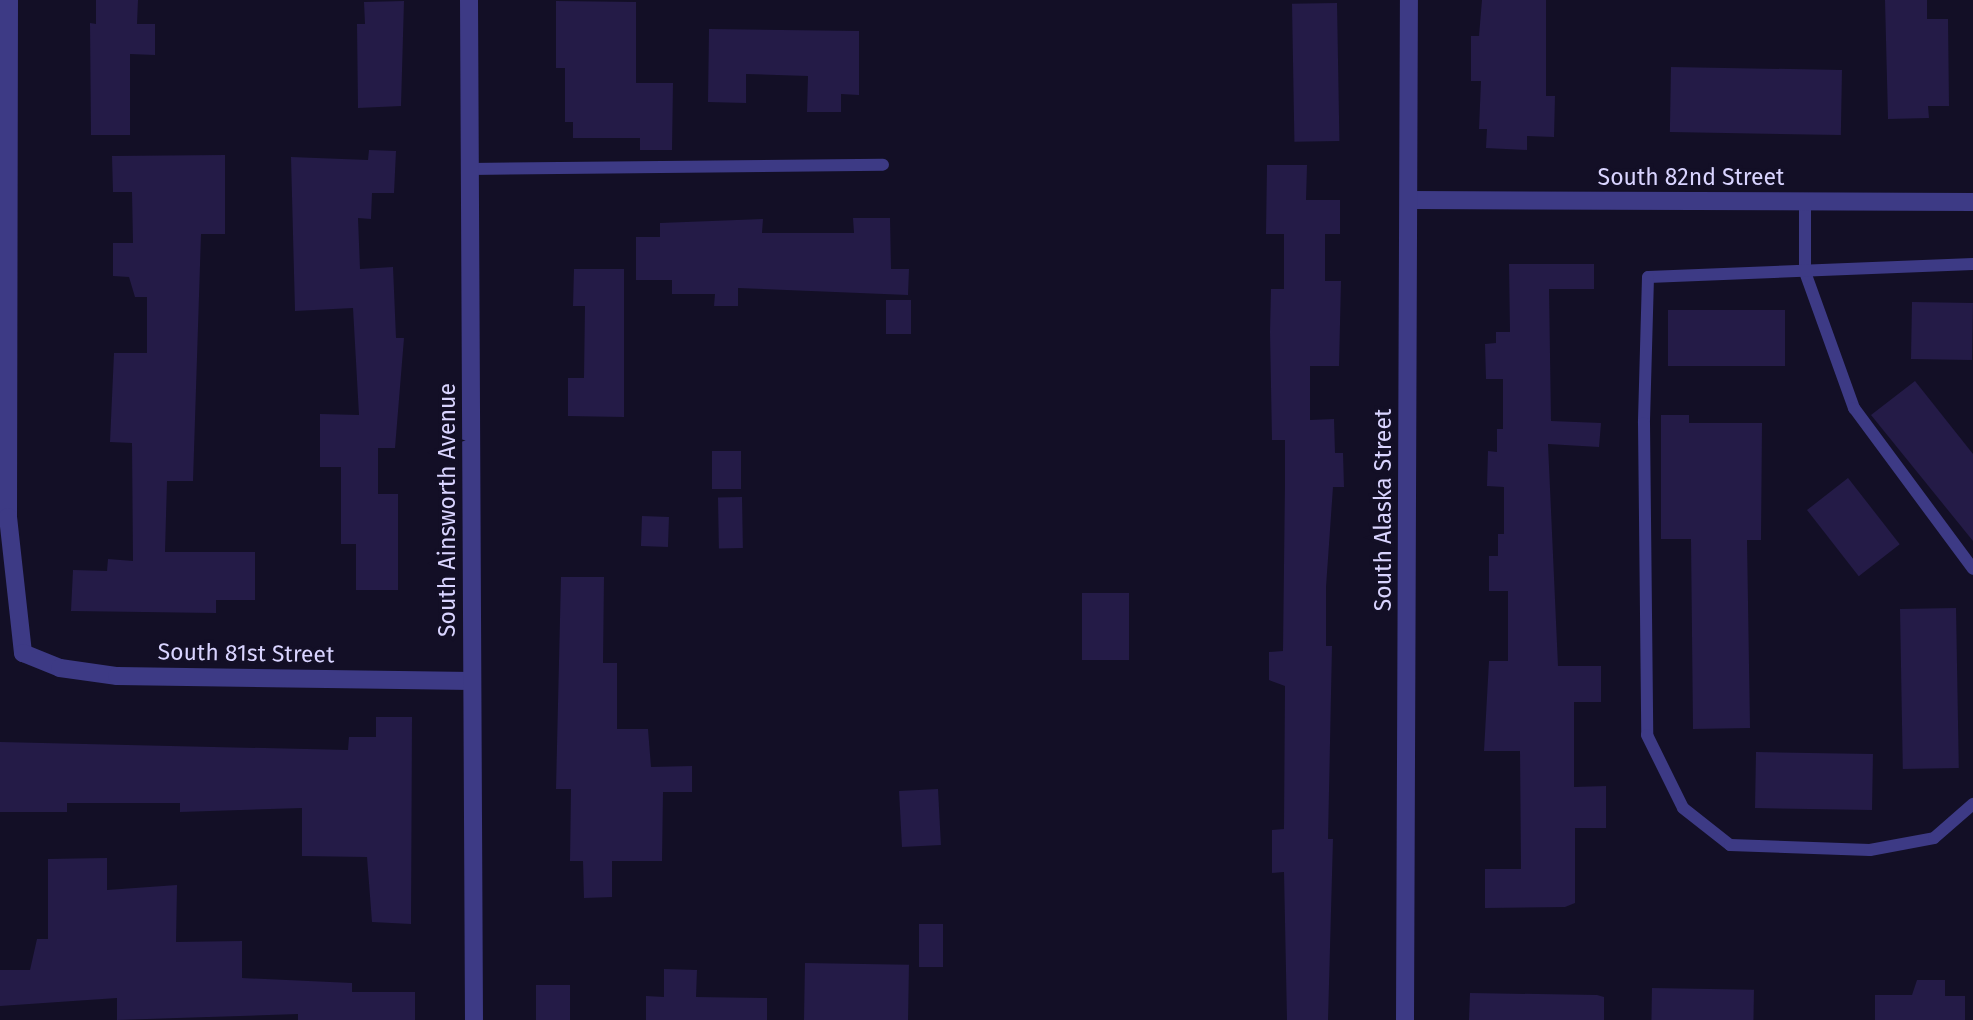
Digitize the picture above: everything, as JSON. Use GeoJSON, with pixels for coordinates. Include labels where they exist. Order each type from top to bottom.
{"type":"FeatureCollection","features":[{"type":"Feature","properties":{"kind":"street","name":"South 81st Street"},"geometry":{"type":"LineString","coordinates":[[9,0],[8,517],[23,653],[60,668],[117,676],[472,681]]}},
{"type":"Feature","properties":{"kind":"street","name":"South Ainsworth Avenue"},"geometry":{"type":"LineString","coordinates":[[469,0],[474,1020]]}},
{"type":"Feature","properties":{"kind":"street","name":"South Alaska Street"},"geometry":{"type":"LineString","coordinates":[[1405,1020],[1409,0]]}},
{"type":"Feature","properties":{"kind":"street","name":"South 82nd Street"},"geometry":{"type":"LineString","coordinates":[[1409,200],[1973,202]]}},
{"type":"Feature","properties":{"kind":"lane"},"geometry":{"type":"LineString","coordinates":[[470,169],[883,165]]}},
{"type":"Feature","properties":{"kind":"lane"},"geometry":{"type":"LineString","coordinates":[[1805,202],[1805,272],[1854,408],[1973,569]]}},
{"type":"Feature","properties":{"kind":"lane"},"geometry":{"type":"LineString","coordinates":[[1973,264],[1648,277],[1647,735],[1683,808],[1730,845],[1870,850],[1934,838],[1973,804]]}},
{"type":"Feature","properties":{"kind":"building"},"geometry":{"type":"Polygon","coordinates":[[[96,0],[138,0],[137,24],[155,24],[155,55],[130,54],[130,135],[91,135],[90,23],[96,24],[96,0]]]}},
{"type":"Feature","properties":{"kind":"building"},"geometry":{"type":"Polygon","coordinates":[[[1482,0],[1546,0],[1546,96],[1555,96],[1554,137],[1527,136],[1527,150],[1486,148],[1487,129],[1479,129],[1481,81],[1471,81],[1471,36],[1479,36],[1482,0]]]}},
{"type":"Feature","properties":{"kind":"building"},"geometry":{"type":"Polygon","coordinates":[[[1885,0],[1927,0],[1927,19],[1948,19],[1949,106],[1928,106],[1929,118],[1888,119],[1885,0]]]}},
{"type":"Feature","properties":{"kind":"building"},"geometry":{"type":"Polygon","coordinates":[[[404,1],[401,106],[358,108],[357,24],[365,24],[364,2],[404,1]]]}},
{"type":"Feature","properties":{"kind":"building"},"geometry":{"type":"Polygon","coordinates":[[[556,1],[636,2],[636,83],[673,83],[672,150],[640,150],[640,138],[573,138],[573,122],[565,122],[565,68],[556,68],[556,1]]]}},
{"type":"Feature","properties":{"kind":"building"},"geometry":{"type":"Polygon","coordinates":[[[1337,3],[1339,141],[1294,142],[1292,4],[1337,3]]]}},
{"type":"Feature","properties":{"kind":"building"},"geometry":{"type":"Polygon","coordinates":[[[709,29],[859,31],[859,95],[841,94],[841,112],[807,112],[808,76],[746,74],[746,103],[708,102],[709,29]]]}},
{"type":"Feature","properties":{"kind":"building"},"geometry":{"type":"Polygon","coordinates":[[[1671,67],[1842,70],[1841,135],[1670,132],[1671,67]]]}},
{"type":"Feature","properties":{"kind":"building"},"geometry":{"type":"Polygon","coordinates":[[[369,150],[396,151],[394,193],[372,193],[371,219],[358,218],[360,269],[393,267],[396,338],[404,338],[395,448],[378,448],[378,494],[398,494],[398,590],[356,590],[356,544],[341,544],[341,467],[320,467],[320,414],[359,415],[353,308],[295,311],[291,157],[368,160],[369,150]]]}},
{"type":"Feature","properties":{"kind":"building"},"geometry":{"type":"Polygon","coordinates":[[[225,155],[225,234],[201,234],[193,481],[167,481],[165,552],[255,552],[255,600],[216,600],[216,613],[71,611],[73,570],[107,571],[108,559],[133,561],[132,443],[110,442],[114,353],[147,353],[147,297],[135,297],[129,277],[113,276],[113,243],[133,243],[132,192],[113,192],[112,156],[225,155]]]}},
{"type":"Feature","properties":{"kind":"building"},"geometry":{"type":"Polygon","coordinates":[[[1267,165],[1307,165],[1306,200],[1340,200],[1340,234],[1325,234],[1325,281],[1341,281],[1339,366],[1310,366],[1310,420],[1334,419],[1335,453],[1343,453],[1344,487],[1333,487],[1326,587],[1326,646],[1332,646],[1328,839],[1333,839],[1328,1020],[1287,1020],[1284,872],[1272,873],[1272,830],[1284,829],[1285,686],[1269,680],[1269,652],[1283,651],[1285,440],[1272,440],[1270,332],[1271,289],[1284,289],[1284,234],[1266,234],[1267,165]]]}},
{"type":"Feature","properties":{"kind":"building"},"geometry":{"type":"Polygon","coordinates":[[[853,218],[890,218],[891,269],[909,269],[908,295],[738,288],[738,306],[714,306],[715,294],[672,294],[672,280],[636,280],[636,237],[660,237],[660,223],[763,219],[762,233],[854,233],[853,218]]]}},
{"type":"Feature","properties":{"kind":"building"},"geometry":{"type":"Polygon","coordinates":[[[1509,264],[1594,264],[1594,289],[1549,289],[1551,421],[1601,423],[1599,447],[1548,444],[1558,666],[1601,666],[1601,702],[1574,702],[1574,787],[1606,786],[1606,828],[1575,828],[1575,903],[1565,907],[1485,908],[1485,869],[1521,869],[1520,751],[1484,751],[1489,661],[1508,661],[1508,591],[1489,591],[1489,556],[1498,556],[1498,534],[1504,534],[1504,487],[1487,486],[1488,451],[1497,452],[1497,429],[1503,429],[1503,379],[1486,379],[1485,344],[1496,343],[1496,332],[1510,332],[1509,264]]]}},
{"type":"Feature","properties":{"kind":"building"},"geometry":{"type":"Polygon","coordinates":[[[574,269],[624,269],[624,417],[568,416],[568,378],[584,378],[585,306],[573,306],[574,269]]]}},
{"type":"Feature","properties":{"kind":"building"},"geometry":{"type":"Polygon","coordinates":[[[886,300],[911,300],[911,334],[886,334],[886,300]]]}},
{"type":"Feature","properties":{"kind":"building"},"geometry":{"type":"Polygon","coordinates":[[[1912,302],[1973,303],[1972,360],[1911,359],[1912,302]]]}},
{"type":"Feature","properties":{"kind":"building"},"geometry":{"type":"Polygon","coordinates":[[[1668,310],[1785,310],[1785,366],[1668,366],[1668,310]]]}},
{"type":"Feature","properties":{"kind":"building"},"geometry":{"type":"Polygon","coordinates":[[[1915,381],[1973,454],[1973,541],[1871,415],[1915,381]]]}},
{"type":"Feature","properties":{"kind":"building"},"geometry":{"type":"Polygon","coordinates":[[[1661,415],[1689,415],[1689,423],[1762,423],[1761,540],[1747,540],[1750,728],[1693,729],[1691,539],[1661,539],[1661,415]]]}},
{"type":"Feature","properties":{"kind":"building"},"geometry":{"type":"Polygon","coordinates":[[[712,451],[741,451],[741,489],[712,489],[712,451]]]}},
{"type":"Feature","properties":{"kind":"building"},"geometry":{"type":"Polygon","coordinates":[[[1848,478],[1900,544],[1859,576],[1807,510],[1848,478]]]}},
{"type":"Feature","properties":{"kind":"building"},"geometry":{"type":"Polygon","coordinates":[[[718,497],[742,497],[743,548],[719,548],[718,497]]]}},
{"type":"Feature","properties":{"kind":"building"},"geometry":{"type":"Polygon","coordinates":[[[642,516],[669,517],[668,547],[641,546],[642,516]]]}},
{"type":"Feature","properties":{"kind":"building"},"geometry":{"type":"Polygon","coordinates":[[[561,577],[604,577],[603,663],[617,663],[617,729],[648,729],[651,767],[692,766],[692,792],[663,792],[662,861],[612,861],[612,897],[584,898],[583,861],[570,861],[571,789],[556,789],[561,577]]]}},
{"type":"Feature","properties":{"kind":"building"},"geometry":{"type":"Polygon","coordinates":[[[1082,593],[1129,593],[1129,660],[1082,660],[1082,593]]]}},
{"type":"Feature","properties":{"kind":"building"},"geometry":{"type":"Polygon","coordinates":[[[1956,608],[1959,768],[1903,769],[1900,609],[1956,608]]]}},
{"type":"Feature","properties":{"kind":"building"},"geometry":{"type":"Polygon","coordinates":[[[376,717],[412,717],[411,924],[372,922],[367,857],[302,856],[302,808],[180,812],[180,803],[67,803],[67,812],[0,812],[0,742],[348,750],[349,737],[376,737],[376,717]]]}},
{"type":"Feature","properties":{"kind":"building"},"geometry":{"type":"Polygon","coordinates":[[[1756,752],[1873,754],[1872,810],[1755,808],[1756,752]]]}},
{"type":"Feature","properties":{"kind":"building"},"geometry":{"type":"Polygon","coordinates":[[[938,789],[941,845],[902,847],[899,791],[938,789]]]}},
{"type":"Feature","properties":{"kind":"building"},"geometry":{"type":"Polygon","coordinates":[[[107,858],[107,890],[177,885],[176,942],[242,941],[242,978],[352,983],[352,992],[415,992],[415,1020],[298,1020],[298,1014],[117,1020],[117,998],[0,1006],[0,970],[30,970],[37,939],[48,939],[48,859],[107,858]]]}},
{"type":"Feature","properties":{"kind":"building"},"geometry":{"type":"Polygon","coordinates":[[[919,924],[943,924],[943,967],[919,967],[919,924]]]}},
{"type":"Feature","properties":{"kind":"building"},"geometry":{"type":"Polygon","coordinates":[[[805,963],[909,965],[908,1020],[804,1020],[805,963]]]}},
{"type":"Feature","properties":{"kind":"building"},"geometry":{"type":"Polygon","coordinates":[[[664,969],[697,970],[696,997],[767,998],[767,1020],[646,1020],[646,996],[664,997],[664,969]]]}},
{"type":"Feature","properties":{"kind":"building"},"geometry":{"type":"Polygon","coordinates":[[[1917,980],[1945,980],[1945,996],[1965,996],[1965,1020],[1875,1020],[1875,995],[1912,995],[1917,980]]]}},
{"type":"Feature","properties":{"kind":"building"},"geometry":{"type":"Polygon","coordinates":[[[536,985],[570,985],[570,1020],[536,1020],[536,985]]]}},
{"type":"Feature","properties":{"kind":"building"},"geometry":{"type":"Polygon","coordinates":[[[1652,988],[1754,990],[1753,1020],[1651,1020],[1652,988]]]}},
{"type":"Feature","properties":{"kind":"building"},"geometry":{"type":"Polygon","coordinates":[[[1470,993],[1597,995],[1604,997],[1604,1020],[1469,1020],[1470,993]]]}}]}
